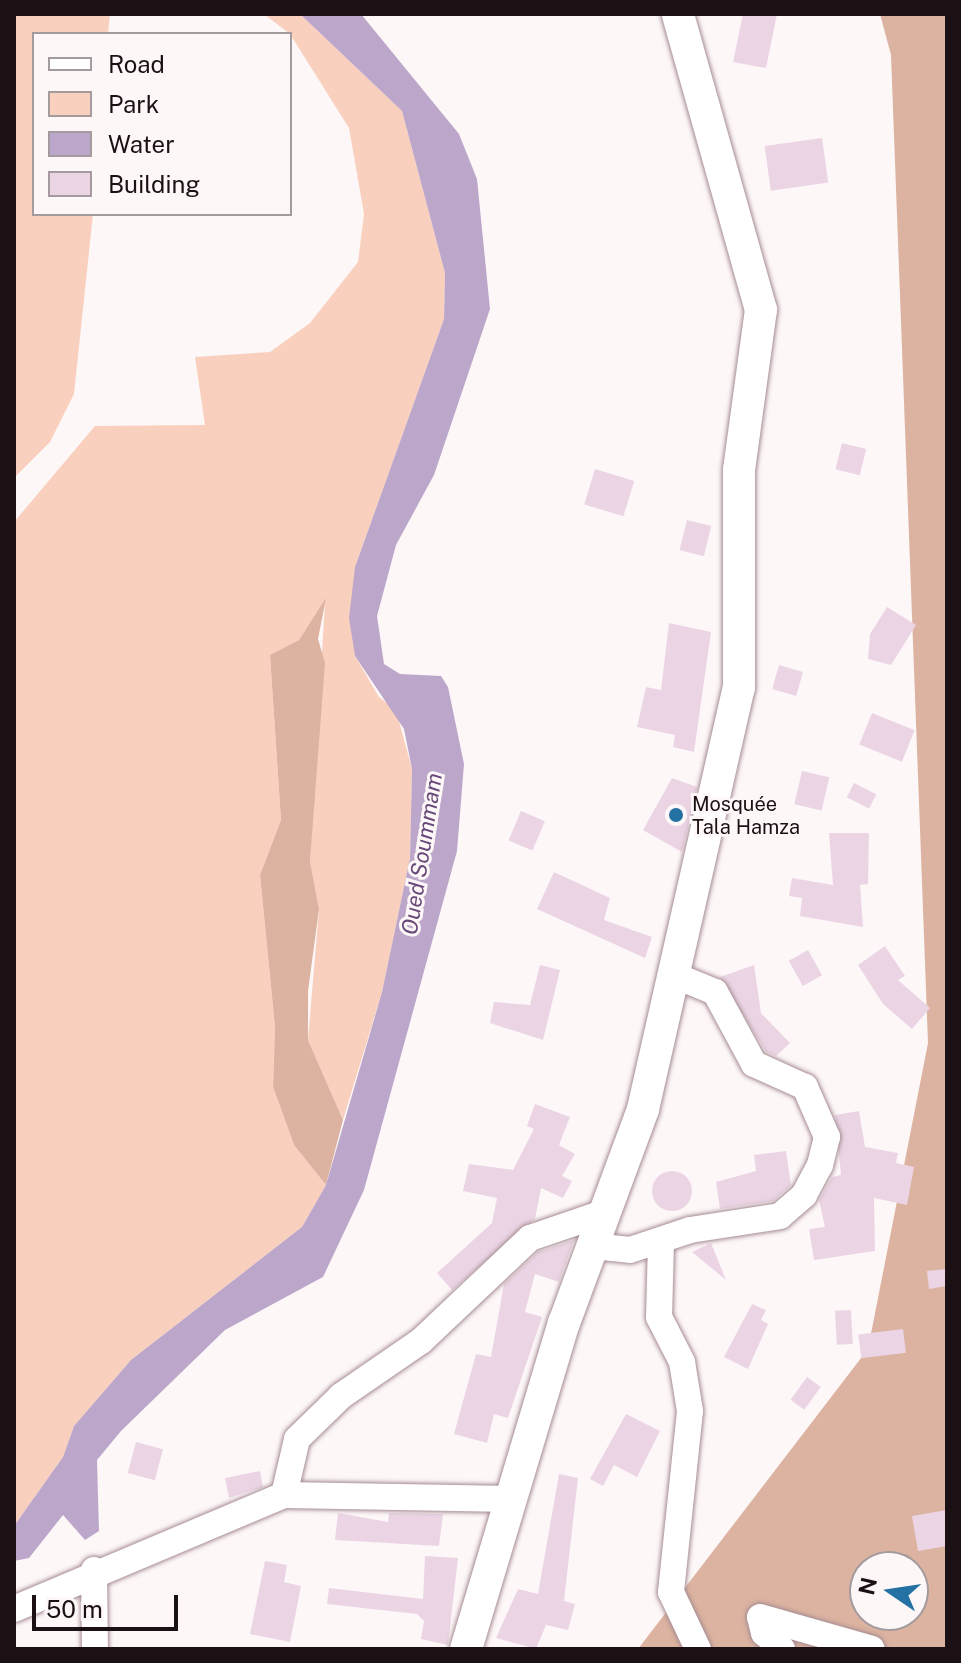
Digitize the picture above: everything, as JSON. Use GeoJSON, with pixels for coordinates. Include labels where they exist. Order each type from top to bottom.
{"type":"FeatureCollection","features":[{"type":"Feature","properties":{"kind":"main road"},"geometry":{"type":"LineString","coordinates":[[466,1649],[593,1246],[643,1109],[676,976],[739,688],[739,470],[761,310],[678,14]]}},
{"type":"Feature","properties":{"kind":"street"},"geometry":{"type":"LineString","coordinates":[[593,1246],[630,1250],[690,1230],[780,1216],[804,1195],[827,1137],[805,1087],[754,1064],[715,992],[676,976]]}},
{"type":"Feature","properties":{"kind":"street"},"geometry":{"type":"LineString","coordinates":[[284,1495],[297,1439],[341,1396],[421,1341],[530,1238],[606,1212]]}},
{"type":"Feature","properties":{"kind":"street"},"geometry":{"type":"LineString","coordinates":[[661,1242],[659,1317],[682,1362],[690,1411],[671,1592],[698,1649]]}},
{"type":"Feature","properties":{"kind":"street"},"geometry":{"type":"LineString","coordinates":[[14,1609],[94,1570],[284,1495],[513,1499]]}},
{"type":"Feature","properties":{"kind":"street"},"geometry":{"type":"LineString","coordinates":[[94,1570],[95,1649]]}},
{"type":"Feature","properties":{"kind":"street"},"geometry":{"type":"LineString","coordinates":[[782,1649],[764,1633],[760,1617],[872,1649]]}},
{"type":"Feature","properties":{"kind":"green space"},"geometry":{"type":"Polygon","coordinates":[[[14,14],[110,14],[108,32],[32,32],[32,216],[93,216],[74,394],[50,442],[14,478],[14,14]]]}},
{"type":"Feature","properties":{"kind":"green space"},"geometry":{"type":"Polygon","coordinates":[[[264,14],[300,14],[402,111],[445,273],[444,319],[355,567],[355,656],[379,697],[396,710],[412,769],[410,858],[382,992],[343,1120],[308,1040],[319,909],[310,861],[325,601],[299,640],[270,655],[281,820],[260,875],[275,1027],[273,1087],[294,1145],[326,1185],[302,1227],[131,1360],[74,1426],[63,1457],[14,1526],[14,522],[95,426],[205,425],[195,357],[270,352],[310,323],[358,262],[364,214],[349,128],[292,37],[292,32],[287,32],[264,14]]]}},
{"type":"Feature","properties":{"kind":"shaded area"},"geometry":{"type":"Polygon","coordinates":[[[880,14],[947,14],[947,1649],[638,1649],[868,1349],[928,1043],[891,55],[880,14]]]}},
{"type":"Feature","properties":{"kind":"shaded area"},"geometry":{"type":"Polygon","coordinates":[[[326,598],[318,639],[325,663],[310,861],[319,909],[308,991],[308,1040],[343,1120],[326,1185],[294,1145],[273,1087],[275,1027],[260,875],[281,820],[270,655],[299,640],[326,598]]]}},
{"type":"Feature","properties":{"kind":"water","name":"Oued Soummam"},"geometry":{"type":"Polygon","coordinates":[[[300,14],[361,14],[459,134],[477,179],[490,309],[434,475],[396,545],[377,616],[384,664],[400,674],[441,676],[448,687],[464,764],[457,851],[364,1190],[323,1277],[225,1330],[121,1431],[97,1460],[99,1531],[85,1540],[63,1515],[29,1558],[14,1561],[14,1526],[63,1457],[74,1426],[131,1360],[302,1227],[326,1185],[382,992],[410,858],[412,769],[404,729],[355,656],[349,618],[355,567],[444,319],[445,273],[402,111],[300,14]]]}},
{"type":"Feature","properties":{"kind":"building"},"geometry":{"type":"Polygon","coordinates":[[[743,14],[777,14],[766,68],[733,62],[743,14]]]}},
{"type":"Feature","properties":{"kind":"building"},"geometry":{"type":"Polygon","coordinates":[[[822,138],[828,183],[771,191],[765,146],[822,138]]]}},
{"type":"Feature","properties":{"kind":"building"},"geometry":{"type":"Polygon","coordinates":[[[842,443],[866,449],[860,475],[835,469],[842,443]]]}},
{"type":"Feature","properties":{"kind":"building"},"geometry":{"type":"Polygon","coordinates":[[[595,469],[634,481],[623,516],[584,504],[595,469]]]}},
{"type":"Feature","properties":{"kind":"building"},"geometry":{"type":"Polygon","coordinates":[[[687,520],[711,526],[704,556],[680,550],[687,520]]]}},
{"type":"Feature","properties":{"kind":"building"},"geometry":{"type":"Polygon","coordinates":[[[887,607],[916,625],[891,665],[868,659],[870,634],[887,607]]]}},
{"type":"Feature","properties":{"kind":"building"},"geometry":{"type":"Polygon","coordinates":[[[669,623],[711,632],[694,752],[673,747],[675,735],[637,727],[646,687],[661,690],[669,623]]]}},
{"type":"Feature","properties":{"kind":"building"},"geometry":{"type":"Polygon","coordinates":[[[779,665],[803,672],[796,696],[772,689],[779,665]]]}},
{"type":"Feature","properties":{"kind":"building"},"geometry":{"type":"Polygon","coordinates":[[[872,713],[915,730],[902,762],[859,745],[872,713]]]}},
{"type":"Feature","properties":{"kind":"building"},"geometry":{"type":"Polygon","coordinates":[[[802,771],[829,777],[822,810],[794,804],[802,771]]]}},
{"type":"Feature","properties":{"kind":"building"},"geometry":{"type":"Polygon","coordinates":[[[672,778],[697,787],[682,852],[643,830],[672,778]]]}},
{"type":"Feature","properties":{"kind":"building"},"geometry":{"type":"Polygon","coordinates":[[[854,783],[876,794],[869,809],[847,797],[854,783]]]}},
{"type":"Feature","properties":{"kind":"building"},"geometry":{"type":"Polygon","coordinates":[[[521,811],[545,821],[532,851],[508,840],[521,811]]]}},
{"type":"Feature","properties":{"kind":"building"},"geometry":{"type":"Polygon","coordinates":[[[829,833],[869,833],[868,884],[860,885],[863,927],[800,916],[802,898],[789,896],[792,878],[833,885],[829,833]]]}},
{"type":"Feature","properties":{"kind":"building"},"geometry":{"type":"Polygon","coordinates":[[[554,872],[610,898],[604,920],[652,937],[645,958],[537,909],[554,872]]]}},
{"type":"Feature","properties":{"kind":"building"},"geometry":{"type":"Polygon","coordinates":[[[885,946],[905,976],[898,980],[930,1008],[912,1029],[883,1004],[858,965],[885,946]]]}},
{"type":"Feature","properties":{"kind":"building"},"geometry":{"type":"Polygon","coordinates":[[[808,950],[822,975],[803,986],[789,961],[808,950]]]}},
{"type":"Feature","properties":{"kind":"building"},"geometry":{"type":"Polygon","coordinates":[[[540,965],[560,970],[543,1040],[490,1023],[494,1002],[530,1005],[540,965]]]}},
{"type":"Feature","properties":{"kind":"building"},"geometry":{"type":"Polygon","coordinates":[[[754,965],[761,1013],[790,1043],[776,1056],[766,1052],[720,977],[754,965]]]}},
{"type":"Feature","properties":{"kind":"building"},"geometry":{"type":"Polygon","coordinates":[[[535,1104],[570,1117],[559,1145],[575,1154],[562,1176],[572,1181],[563,1198],[541,1188],[535,1219],[452,1290],[437,1273],[492,1223],[497,1198],[463,1191],[469,1164],[513,1170],[534,1129],[527,1126],[535,1104]]]}},
{"type":"Feature","properties":{"kind":"building"},"geometry":{"type":"Polygon","coordinates":[[[859,1111],[865,1147],[898,1153],[896,1163],[914,1167],[907,1205],[874,1198],[875,1251],[814,1260],[809,1229],[825,1227],[819,1200],[832,1177],[841,1175],[835,1115],[859,1111]]]}},
{"type":"Feature","properties":{"kind":"building"},"geometry":{"type":"Polygon","coordinates":[[[786,1151],[791,1185],[773,1201],[720,1209],[716,1182],[756,1171],[754,1155],[786,1151]]]}},
{"type":"Feature","properties":{"kind":"building"},"geometry":{"type":"Polygon","coordinates":[[[672,1171],[686,1177],[692,1191],[686,1205],[672,1211],[658,1205],[652,1191],[658,1177],[672,1171]]]}},
{"type":"Feature","properties":{"kind":"building"},"geometry":{"type":"Polygon","coordinates":[[[574,1240],[559,1282],[535,1274],[525,1312],[542,1317],[508,1418],[494,1414],[487,1443],[454,1434],[476,1354],[491,1357],[504,1284],[538,1252],[574,1240]]]}},
{"type":"Feature","properties":{"kind":"building"},"geometry":{"type":"Polygon","coordinates":[[[711,1243],[726,1280],[692,1252],[711,1243]]]}},
{"type":"Feature","properties":{"kind":"building"},"geometry":{"type":"Polygon","coordinates":[[[947,1269],[947,1286],[929,1289],[927,1271],[947,1269]]]}},
{"type":"Feature","properties":{"kind":"building"},"geometry":{"type":"Polygon","coordinates":[[[752,1304],[766,1310],[761,1320],[768,1324],[748,1369],[724,1357],[752,1304]]]}},
{"type":"Feature","properties":{"kind":"building"},"geometry":{"type":"Polygon","coordinates":[[[851,1310],[853,1344],[837,1345],[835,1311],[851,1310]]]}},
{"type":"Feature","properties":{"kind":"building"},"geometry":{"type":"Polygon","coordinates":[[[903,1329],[906,1353],[861,1358],[858,1334],[903,1329]]]}},
{"type":"Feature","properties":{"kind":"building"},"geometry":{"type":"Polygon","coordinates":[[[807,1377],[821,1387],[804,1410],[791,1400],[807,1377]]]}},
{"type":"Feature","properties":{"kind":"building"},"geometry":{"type":"Polygon","coordinates":[[[626,1414],[660,1431],[637,1477],[614,1465],[603,1486],[590,1479],[626,1414]]]}},
{"type":"Feature","properties":{"kind":"building"},"geometry":{"type":"Polygon","coordinates":[[[136,1442],[163,1449],[155,1480],[128,1473],[136,1442]]]}},
{"type":"Feature","properties":{"kind":"building"},"geometry":{"type":"Polygon","coordinates":[[[260,1471],[263,1487],[229,1498],[225,1478],[260,1471]]]}},
{"type":"Feature","properties":{"kind":"building"},"geometry":{"type":"Polygon","coordinates":[[[559,1474],[578,1478],[564,1601],[575,1604],[568,1630],[546,1625],[536,1649],[496,1638],[518,1589],[538,1594],[559,1474]]]}},
{"type":"Feature","properties":{"kind":"building"},"geometry":{"type":"Polygon","coordinates":[[[947,1510],[947,1546],[918,1551],[912,1516],[947,1510]]]}},
{"type":"Feature","properties":{"kind":"building"},"geometry":{"type":"Polygon","coordinates":[[[338,1513],[388,1522],[389,1513],[443,1514],[439,1546],[335,1540],[338,1513]]]}},
{"type":"Feature","properties":{"kind":"building"},"geometry":{"type":"Polygon","coordinates":[[[425,1556],[458,1558],[448,1645],[421,1639],[424,1621],[417,1614],[327,1604],[329,1588],[423,1599],[425,1556]]]}},
{"type":"Feature","properties":{"kind":"building"},"geometry":{"type":"Polygon","coordinates":[[[265,1561],[287,1565],[284,1582],[301,1586],[290,1642],[250,1634],[265,1561]]]}},
{"type":"Feature","properties":{"kind":"place","name":"Mosquée Tala Hamza"},"geometry":{"type":"Point","coordinates":[676,815]}}]}
